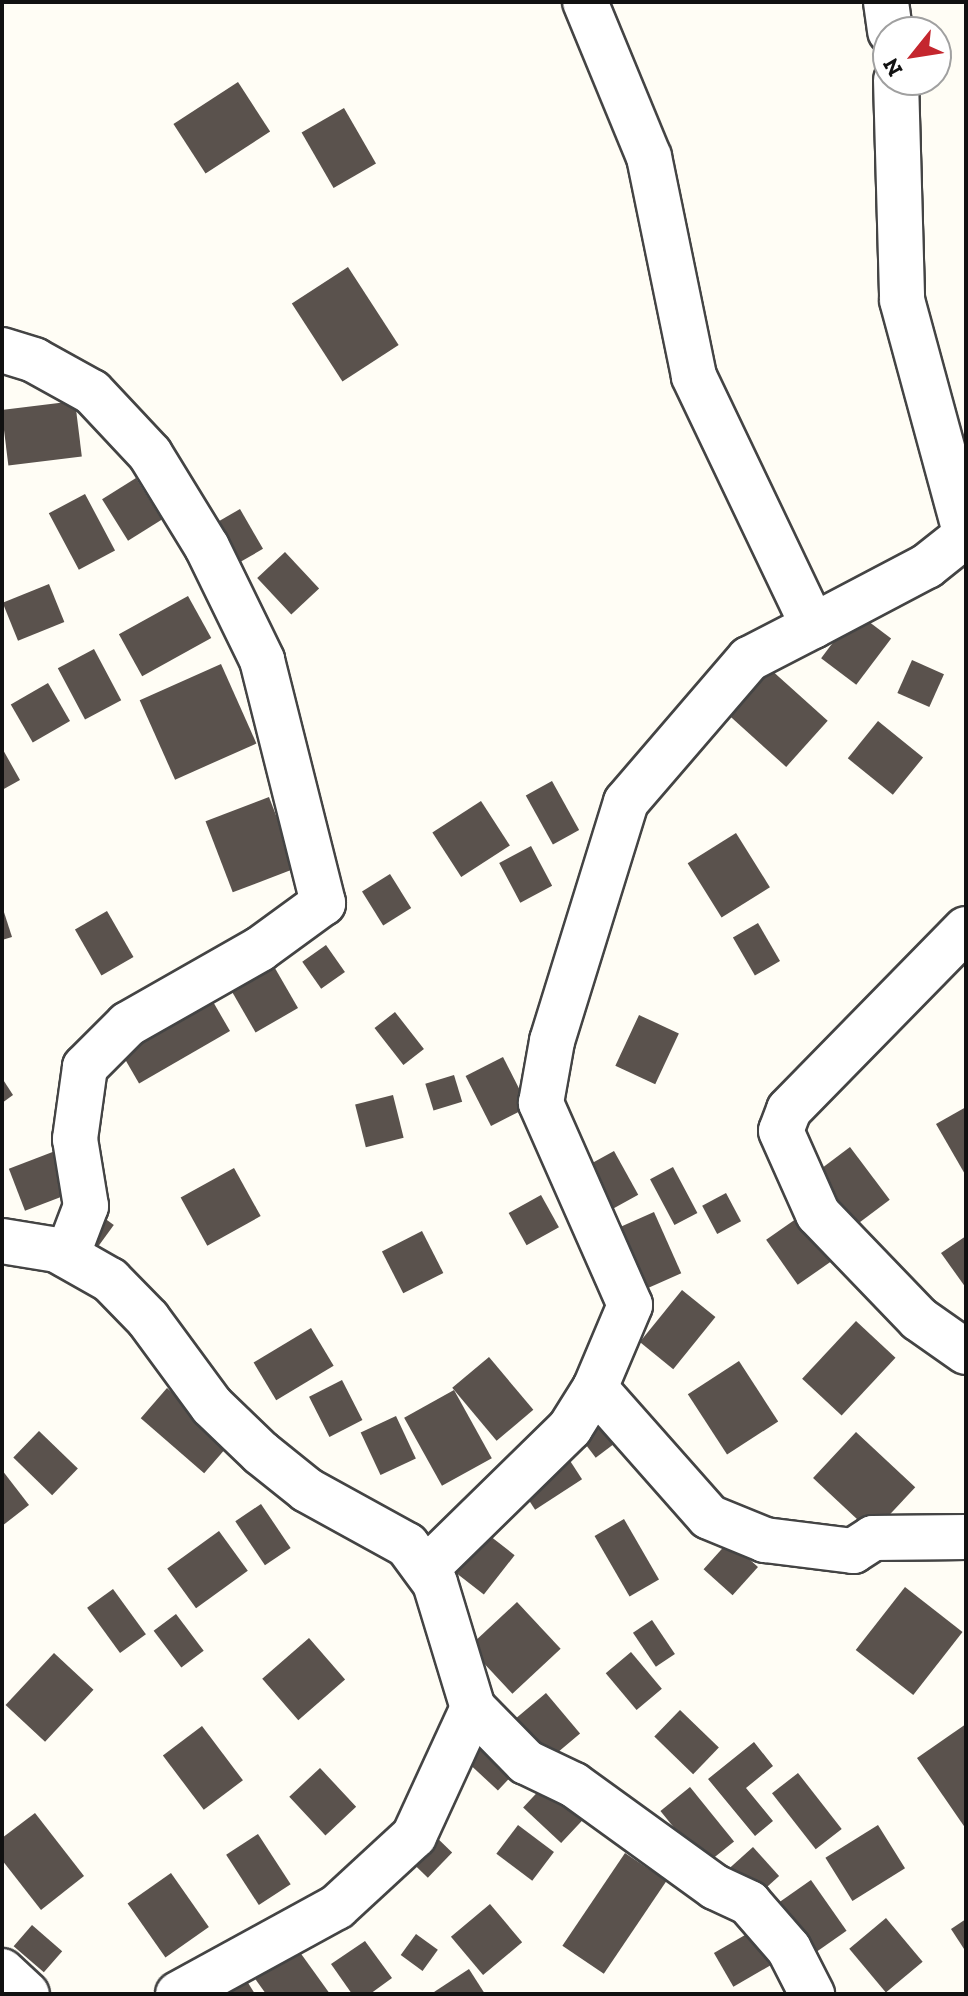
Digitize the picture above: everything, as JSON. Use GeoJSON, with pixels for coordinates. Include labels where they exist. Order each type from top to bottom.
{"type":"FeatureCollection","features":[{"type":"Feature","properties":{"kind":"street"},"geometry":{"type":"LineString","coordinates":[[585,2],[649,157],[694,376],[813,626]]}},
{"type":"Feature","properties":{"kind":"street"},"geometry":{"type":"LineString","coordinates":[[426,1569],[570,1428],[595,1388],[630,1305],[541,1103],[552,1041],[626,802],[749,659],[927,566],[966,535],[902,300],[896,96]]}},
{"type":"Feature","properties":{"kind":"street"},"geometry":{"type":"LineString","coordinates":[[2,350],[34,360],[92,392],[150,454],[207,547],[262,660],[323,903],[260,949],[128,1024],[85,1067],[75,1139],[86,1206],[67,1256]]}},
{"type":"Feature","properties":{"kind":"street"},"geometry":{"type":"LineString","coordinates":[[966,929],[789,1110],[781,1131],[818,1214],[919,1319],[966,1352]]}},
{"type":"Feature","properties":{"kind":"street"},"geometry":{"type":"LineString","coordinates":[[3,1236],[67,1256],[110,1280],[148,1319],[212,1406],[261,1453],[307,1490],[407,1545],[426,1569],[448,1618],[473,1708],[526,1762],[574,1785],[715,1887],[749,1903],[789,1949],[812,1994]]}},
{"type":"Feature","properties":{"kind":"street"},"geometry":{"type":"LineString","coordinates":[[595,1388],[709,1517],[765,1540],[853,1551],[873,1538],[966,1537]]}},
{"type":"Feature","properties":{"kind":"street"},"geometry":{"type":"LineString","coordinates":[[178,1994],[337,1907],[414,1836],[473,1708]]}},
{"type":"Feature","properties":{"kind":"street"},"geometry":{"type":"LineString","coordinates":[[2,1971],[27,1994]]}},
{"type":"Feature","properties":{"kind":"building"},"geometry":{"type":"Polygon","coordinates":[[[238,82],[270,131],[206,173],[173,124],[238,82]]]}},
{"type":"Feature","properties":{"kind":"building"},"geometry":{"type":"Polygon","coordinates":[[[344,108],[376,163],[334,188],[302,132],[344,108]]]}},
{"type":"Feature","properties":{"kind":"building"},"geometry":{"type":"Polygon","coordinates":[[[348,267],[399,345],[342,381],[292,303],[348,267]]]}},
{"type":"Feature","properties":{"kind":"building"},"geometry":{"type":"Polygon","coordinates":[[[75,401],[82,457],[8,466],[2,410],[75,401]]]}},
{"type":"Feature","properties":{"kind":"building"},"geometry":{"type":"Polygon","coordinates":[[[136,478],[162,520],[128,541],[102,499],[136,478]]]}},
{"type":"Feature","properties":{"kind":"building"},"geometry":{"type":"Polygon","coordinates":[[[85,494],[115,551],[79,570],[49,513],[85,494]]]}},
{"type":"Feature","properties":{"kind":"building"},"geometry":{"type":"Polygon","coordinates":[[[240,509],[263,549],[234,566],[211,526],[240,509]]]}},
{"type":"Feature","properties":{"kind":"building"},"geometry":{"type":"Polygon","coordinates":[[[285,552],[319,589],[291,614],[257,578],[285,552]]]}},
{"type":"Feature","properties":{"kind":"building"},"geometry":{"type":"Polygon","coordinates":[[[49,584],[64,622],[18,641],[3,603],[49,584]]]}},
{"type":"Feature","properties":{"kind":"building"},"geometry":{"type":"Polygon","coordinates":[[[188,596],[211,638],[142,676],[119,634],[188,596]]]}},
{"type":"Feature","properties":{"kind":"building"},"geometry":{"type":"Polygon","coordinates":[[[856,612],[891,638],[856,685],[821,658],[856,612]]]}},
{"type":"Feature","properties":{"kind":"building"},"geometry":{"type":"Polygon","coordinates":[[[94,649],[121,700],[85,719],[58,668],[94,649]]]}},
{"type":"Feature","properties":{"kind":"building"},"geometry":{"type":"Polygon","coordinates":[[[912,660],[944,674],[929,707],[897,693],[912,660]]]}},
{"type":"Feature","properties":{"kind":"building"},"geometry":{"type":"Polygon","coordinates":[[[221,664],[256,743],[175,780],[140,700],[221,664]]]}},
{"type":"Feature","properties":{"kind":"building"},"geometry":{"type":"Polygon","coordinates":[[[769,668],[828,721],[786,767],[728,714],[769,668]]]}},
{"type":"Feature","properties":{"kind":"building"},"geometry":{"type":"Polygon","coordinates":[[[48,683],[70,721],[33,743],[11,704],[48,683]]]}},
{"type":"Feature","properties":{"kind":"building"},"geometry":{"type":"Polygon","coordinates":[[[878,721],[923,758],[893,795],[848,758],[878,721]]]}},
{"type":"Feature","properties":{"kind":"building"},"geometry":{"type":"Polygon","coordinates":[[[2,748],[20,780],[2,790],[2,748]]]}},
{"type":"Feature","properties":{"kind":"building"},"geometry":{"type":"Polygon","coordinates":[[[552,781],[579,830],[553,845],[526,796],[552,781]]]}},
{"type":"Feature","properties":{"kind":"building"},"geometry":{"type":"Polygon","coordinates":[[[269,797],[296,868],[233,892],[206,821],[269,797]]]}},
{"type":"Feature","properties":{"kind":"building"},"geometry":{"type":"Polygon","coordinates":[[[481,801],[510,845],[461,877],[432,833],[481,801]]]}},
{"type":"Feature","properties":{"kind":"building"},"geometry":{"type":"Polygon","coordinates":[[[736,833],[770,887],[722,917],[688,863],[736,833]]]}},
{"type":"Feature","properties":{"kind":"building"},"geometry":{"type":"Polygon","coordinates":[[[531,846],[552,886],[520,903],[499,863],[531,846]]]}},
{"type":"Feature","properties":{"kind":"building"},"geometry":{"type":"Polygon","coordinates":[[[390,874],[411,908],[383,925],[362,891],[390,874]]]}},
{"type":"Feature","properties":{"kind":"building"},"geometry":{"type":"Polygon","coordinates":[[[2,906],[12,937],[2,940],[2,906]]]}},
{"type":"Feature","properties":{"kind":"building"},"geometry":{"type":"Polygon","coordinates":[[[107,911],[134,957],[101,975],[75,930],[107,911]]]}},
{"type":"Feature","properties":{"kind":"building"},"geometry":{"type":"Polygon","coordinates":[[[758,923],[780,961],[755,976],[733,937],[758,923]]]}},
{"type":"Feature","properties":{"kind":"building"},"geometry":{"type":"Polygon","coordinates":[[[326,945],[345,972],[321,989],[302,962],[326,945]]]}},
{"type":"Feature","properties":{"kind":"building"},"geometry":{"type":"Polygon","coordinates":[[[272,963],[298,1008],[256,1033],[230,988],[272,963]]]}},
{"type":"Feature","properties":{"kind":"building"},"geometry":{"type":"Polygon","coordinates":[[[208,993],[230,1031],[139,1084],[117,1046],[208,993]]]}},
{"type":"Feature","properties":{"kind":"building"},"geometry":{"type":"Polygon","coordinates":[[[395,1012],[424,1049],[403,1065],[375,1028],[395,1012]]]}},
{"type":"Feature","properties":{"kind":"building"},"geometry":{"type":"Polygon","coordinates":[[[639,1015],[679,1034],[655,1084],[615,1066],[639,1015]]]}},
{"type":"Feature","properties":{"kind":"building"},"geometry":{"type":"Polygon","coordinates":[[[503,1057],[528,1107],[491,1126],[466,1076],[503,1057]]]}},
{"type":"Feature","properties":{"kind":"building"},"geometry":{"type":"Polygon","coordinates":[[[454,1075],[462,1102],[433,1111],[425,1084],[454,1075]]]}},
{"type":"Feature","properties":{"kind":"building"},"geometry":{"type":"Polygon","coordinates":[[[2,1078],[13,1095],[2,1103],[2,1078]]]}},
{"type":"Feature","properties":{"kind":"building"},"geometry":{"type":"Polygon","coordinates":[[[393,1095],[404,1138],[366,1147],[355,1104],[393,1095]]]}},
{"type":"Feature","properties":{"kind":"building"},"geometry":{"type":"Polygon","coordinates":[[[966,1107],[966,1176],[936,1124],[966,1107]]]}},
{"type":"Feature","properties":{"kind":"building"},"geometry":{"type":"Polygon","coordinates":[[[850,1147],[890,1200],[852,1228],[812,1175],[850,1147]]]}},
{"type":"Feature","properties":{"kind":"building"},"geometry":{"type":"Polygon","coordinates":[[[63,1148],[79,1190],[25,1211],[9,1169],[63,1148]]]}},
{"type":"Feature","properties":{"kind":"building"},"geometry":{"type":"Polygon","coordinates":[[[614,1151],[638,1195],[612,1209],[588,1166],[614,1151]]]}},
{"type":"Feature","properties":{"kind":"building"},"geometry":{"type":"Polygon","coordinates":[[[673,1167],[697,1213],[674,1225],[650,1179],[673,1167]]]}},
{"type":"Feature","properties":{"kind":"building"},"geometry":{"type":"Polygon","coordinates":[[[234,1168],[261,1216],[207,1246],[181,1198],[234,1168]]]}},
{"type":"Feature","properties":{"kind":"building"},"geometry":{"type":"Polygon","coordinates":[[[726,1193],[741,1221],[717,1234],[702,1206],[726,1193]]]}},
{"type":"Feature","properties":{"kind":"building"},"geometry":{"type":"Polygon","coordinates":[[[541,1195],[559,1227],[527,1245],[509,1213],[541,1195]]]}},
{"type":"Feature","properties":{"kind":"building"},"geometry":{"type":"Polygon","coordinates":[[[96,1212],[114,1225],[99,1246],[81,1233],[96,1212]]]}},
{"type":"Feature","properties":{"kind":"building"},"geometry":{"type":"Polygon","coordinates":[[[654,1212],[681,1273],[640,1292],[613,1230],[654,1212]]]}},
{"type":"Feature","properties":{"kind":"building"},"geometry":{"type":"Polygon","coordinates":[[[803,1214],[835,1259],[798,1285],[766,1240],[803,1214]]]}},
{"type":"Feature","properties":{"kind":"building"},"geometry":{"type":"Polygon","coordinates":[[[422,1231],[443,1273],[403,1293],[382,1251],[422,1231]]]}},
{"type":"Feature","properties":{"kind":"building"},"geometry":{"type":"Polygon","coordinates":[[[966,1236],[966,1288],[941,1253],[966,1236]]]}},
{"type":"Feature","properties":{"kind":"building"},"geometry":{"type":"Polygon","coordinates":[[[682,1290],[715,1317],[673,1369],[640,1342],[682,1290]]]}},
{"type":"Feature","properties":{"kind":"building"},"geometry":{"type":"Polygon","coordinates":[[[856,1321],[895,1358],[842,1416],[802,1379],[856,1321]]]}},
{"type":"Feature","properties":{"kind":"building"},"geometry":{"type":"Polygon","coordinates":[[[311,1328],[334,1366],[276,1400],[254,1363],[311,1328]]]}},
{"type":"Feature","properties":{"kind":"building"},"geometry":{"type":"Polygon","coordinates":[[[489,1357],[533,1410],[497,1441],[452,1388],[489,1357]]]}},
{"type":"Feature","properties":{"kind":"building"},"geometry":{"type":"Polygon","coordinates":[[[739,1361],[778,1421],[727,1455],[688,1394],[739,1361]]]}},
{"type":"Feature","properties":{"kind":"building"},"geometry":{"type":"Polygon","coordinates":[[[342,1380],[362,1420],[329,1437],[309,1397],[342,1380]]]}},
{"type":"Feature","properties":{"kind":"building"},"geometry":{"type":"Polygon","coordinates":[[[167,1388],[230,1443],[204,1473],[141,1418],[167,1388]]]}},
{"type":"Feature","properties":{"kind":"building"},"geometry":{"type":"Polygon","coordinates":[[[454,1390],[492,1458],[442,1486],[404,1418],[454,1390]]]}},
{"type":"Feature","properties":{"kind":"building"},"geometry":{"type":"Polygon","coordinates":[[[596,1410],[619,1440],[596,1458],[573,1427],[596,1410]]]}},
{"type":"Feature","properties":{"kind":"building"},"geometry":{"type":"Polygon","coordinates":[[[396,1416],[416,1459],[381,1475],[361,1432],[396,1416]]]}},
{"type":"Feature","properties":{"kind":"building"},"geometry":{"type":"Polygon","coordinates":[[[39,1431],[78,1469],[52,1495],[13,1458],[39,1431]]]}},
{"type":"Feature","properties":{"kind":"building"},"geometry":{"type":"Polygon","coordinates":[[[856,1432],[915,1487],[872,1533],[813,1478],[856,1432]]]}},
{"type":"Feature","properties":{"kind":"building"},"geometry":{"type":"Polygon","coordinates":[[[563,1450],[582,1479],[535,1510],[516,1480],[563,1450]]]}},
{"type":"Feature","properties":{"kind":"building"},"geometry":{"type":"Polygon","coordinates":[[[2,1470],[29,1505],[2,1526],[2,1470]]]}},
{"type":"Feature","properties":{"kind":"building"},"geometry":{"type":"Polygon","coordinates":[[[261,1504],[291,1548],[265,1565],[235,1521],[261,1504]]]}},
{"type":"Feature","properties":{"kind":"building"},"geometry":{"type":"Polygon","coordinates":[[[624,1519],[659,1580],[630,1597],[595,1536],[624,1519]]]}},
{"type":"Feature","properties":{"kind":"building"},"geometry":{"type":"Polygon","coordinates":[[[476,1525],[515,1555],[484,1595],[445,1564],[476,1525]]]}},
{"type":"Feature","properties":{"kind":"building"},"geometry":{"type":"Polygon","coordinates":[[[219,1531],[248,1571],[196,1608],[167,1569],[219,1531]]]}},
{"type":"Feature","properties":{"kind":"building"},"geometry":{"type":"Polygon","coordinates":[[[729,1541],[758,1567],[733,1595],[704,1569],[729,1541]]]}},
{"type":"Feature","properties":{"kind":"building"},"geometry":{"type":"Polygon","coordinates":[[[905,1587],[963,1632],[913,1695],[856,1650],[905,1587]]]}},
{"type":"Feature","properties":{"kind":"building"},"geometry":{"type":"Polygon","coordinates":[[[113,1589],[146,1634],[120,1653],[87,1608],[113,1589]]]}},
{"type":"Feature","properties":{"kind":"building"},"geometry":{"type":"Polygon","coordinates":[[[517,1602],[561,1649],[512,1694],[469,1647],[517,1602]]]}},
{"type":"Feature","properties":{"kind":"building"},"geometry":{"type":"Polygon","coordinates":[[[176,1614],[204,1651],[181,1668],[154,1631],[176,1614]]]}},
{"type":"Feature","properties":{"kind":"building"},"geometry":{"type":"Polygon","coordinates":[[[652,1620],[675,1654],[656,1667],[633,1633],[652,1620]]]}},
{"type":"Feature","properties":{"kind":"building"},"geometry":{"type":"Polygon","coordinates":[[[309,1638],[345,1680],[298,1720],[262,1679],[309,1638]]]}},
{"type":"Feature","properties":{"kind":"building"},"geometry":{"type":"Polygon","coordinates":[[[631,1652],[662,1689],[637,1710],[606,1673],[631,1652]]]}},
{"type":"Feature","properties":{"kind":"building"},"geometry":{"type":"Polygon","coordinates":[[[54,1653],[93,1690],[45,1742],[6,1705],[54,1653]]]}},
{"type":"Feature","properties":{"kind":"building"},"geometry":{"type":"Polygon","coordinates":[[[546,1693],[580,1734],[547,1761],[513,1721],[546,1693]]]}},
{"type":"Feature","properties":{"kind":"building"},"geometry":{"type":"Polygon","coordinates":[[[680,1710],[719,1748],[693,1774],[654,1737],[680,1710]]]}},
{"type":"Feature","properties":{"kind":"building"},"geometry":{"type":"Polygon","coordinates":[[[966,1724],[966,1829],[917,1758],[966,1724]]]}},
{"type":"Feature","properties":{"kind":"building"},"geometry":{"type":"Polygon","coordinates":[[[202,1726],[243,1780],[204,1810],[163,1755],[202,1726]]]}},
{"type":"Feature","properties":{"kind":"building"},"geometry":{"type":"Polygon","coordinates":[[[481,1731],[520,1767],[498,1791],[459,1754],[481,1731]]]}},
{"type":"Feature","properties":{"kind":"building"},"geometry":{"type":"Polygon","coordinates":[[[754,1742],[773,1766],[746,1788],[773,1821],[755,1836],[708,1779],[754,1742]]]}},
{"type":"Feature","properties":{"kind":"building"},"geometry":{"type":"Polygon","coordinates":[[[320,1768],[356,1807],[325,1835],[289,1797],[320,1768]]]}},
{"type":"Feature","properties":{"kind":"building"},"geometry":{"type":"Polygon","coordinates":[[[798,1773],[842,1829],[816,1849],[772,1793],[798,1773]]]}},
{"type":"Feature","properties":{"kind":"building"},"geometry":{"type":"Polygon","coordinates":[[[547,1782],[585,1817],[561,1843],[523,1808],[547,1782]]]}},
{"type":"Feature","properties":{"kind":"building"},"geometry":{"type":"Polygon","coordinates":[[[690,1787],[734,1841],[705,1865],[660,1811],[690,1787]]]}},
{"type":"Feature","properties":{"kind":"building"},"geometry":{"type":"Polygon","coordinates":[[[35,1813],[84,1876],[41,1910],[2,1860],[2,1838],[35,1813]]]}},
{"type":"Feature","properties":{"kind":"building"},"geometry":{"type":"Polygon","coordinates":[[[518,1825],[554,1852],[532,1881],[496,1854],[518,1825]]]}},
{"type":"Feature","properties":{"kind":"building"},"geometry":{"type":"Polygon","coordinates":[[[878,1825],[905,1868],[852,1901],[825,1858],[878,1825]]]}},
{"type":"Feature","properties":{"kind":"building"},"geometry":{"type":"Polygon","coordinates":[[[432,1833],[452,1852],[428,1878],[408,1858],[432,1833]]]}},
{"type":"Feature","properties":{"kind":"building"},"geometry":{"type":"Polygon","coordinates":[[[258,1834],[291,1884],[259,1905],[226,1855],[258,1834]]]}},
{"type":"Feature","properties":{"kind":"building"},"geometry":{"type":"Polygon","coordinates":[[[753,1847],[779,1876],[756,1897],[730,1868],[753,1847]]]}},
{"type":"Feature","properties":{"kind":"building"},"geometry":{"type":"Polygon","coordinates":[[[625,1853],[666,1881],[604,1974],[562,1946],[625,1853]]]}},
{"type":"Feature","properties":{"kind":"building"},"geometry":{"type":"Polygon","coordinates":[[[171,1873],[209,1927],[165,1957],[128,1903],[171,1873]]]}},
{"type":"Feature","properties":{"kind":"building"},"geometry":{"type":"Polygon","coordinates":[[[811,1880],[847,1931],[811,1956],[775,1905],[811,1880]]]}},
{"type":"Feature","properties":{"kind":"building"},"geometry":{"type":"Polygon","coordinates":[[[490,1904],[522,1942],[483,1975],[451,1937],[490,1904]]]}},
{"type":"Feature","properties":{"kind":"building"},"geometry":{"type":"Polygon","coordinates":[[[886,1918],[923,1962],[886,1993],[849,1949],[886,1918]]]}},
{"type":"Feature","properties":{"kind":"building"},"geometry":{"type":"Polygon","coordinates":[[[966,1919],[966,1952],[951,1929],[966,1919]]]}},
{"type":"Feature","properties":{"kind":"building"},"geometry":{"type":"Polygon","coordinates":[[[32,1925],[62,1951],[44,1972],[14,1946],[32,1925]]]}},
{"type":"Feature","properties":{"kind":"building"},"geometry":{"type":"Polygon","coordinates":[[[752,1931],[772,1965],[733,1987],[714,1953],[752,1931]]]}},
{"type":"Feature","properties":{"kind":"building"},"geometry":{"type":"Polygon","coordinates":[[[416,1934],[438,1950],[423,1971],[401,1955],[416,1934]]]}},
{"type":"Feature","properties":{"kind":"building"},"geometry":{"type":"Polygon","coordinates":[[[365,1941],[392,1978],[370,1994],[352,1994],[331,1964],[365,1941]]]}},
{"type":"Feature","properties":{"kind":"building"},"geometry":{"type":"Polygon","coordinates":[[[294,1944],[330,1994],[266,1994],[251,1973],[294,1944]]]}},
{"type":"Feature","properties":{"kind":"building"},"geometry":{"type":"Polygon","coordinates":[[[469,1969],[485,1994],[431,1994],[469,1969]]]}},
{"type":"Feature","properties":{"kind":"building"},"geometry":{"type":"Polygon","coordinates":[[[240,1970],[255,1994],[208,1994],[240,1970]]]}}]}
